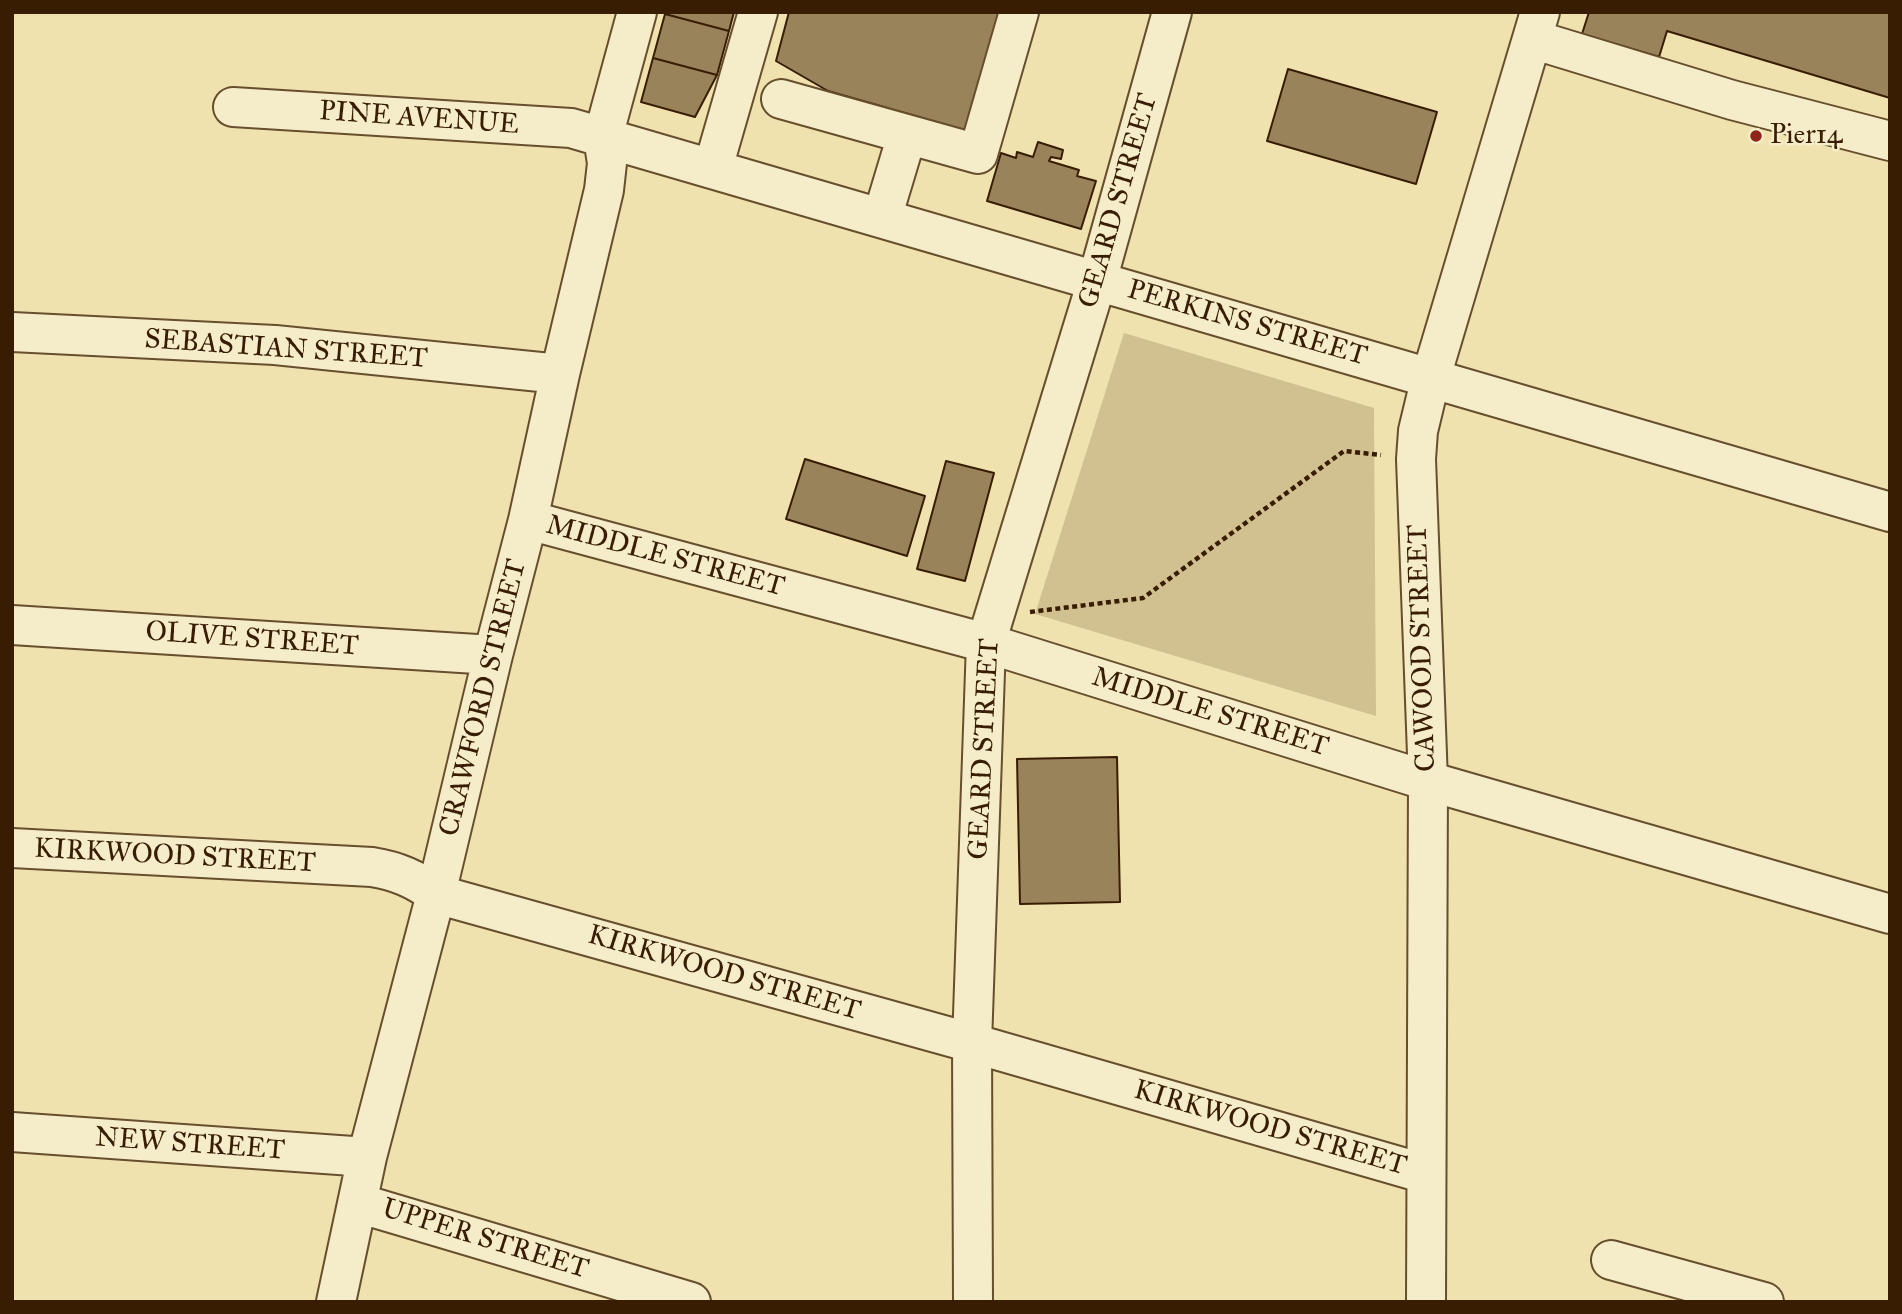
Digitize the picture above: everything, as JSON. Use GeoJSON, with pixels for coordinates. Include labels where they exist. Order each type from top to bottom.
{"type":"FeatureCollection","features":[{"type":"Feature","properties":{"kind":"street","name":"CRAWFORD STREET"},"geometry":{"type":"LineString","coordinates":[[336,1302],[367,1157],[436,894],[528,520],[604,190],[607,163],[603,137],[637,12]]}},
{"type":"Feature","properties":{"kind":"street"},"geometry":{"type":"LineString","coordinates":[[713,168],[758,12]]}},
{"type":"Feature","properties":{"kind":"street"},"geometry":{"type":"LineString","coordinates":[[780,99],[978,154],[1019,12]]}},
{"type":"Feature","properties":{"kind":"street","name":"GEARD STREET"},"geometry":{"type":"LineString","coordinates":[[973,1302],[972,1043],[990,630],[1097,281],[1172,12]]}},
{"type":"Feature","properties":{"kind":"street"},"geometry":{"type":"LineString","coordinates":[[1536,26],[1731,100],[1890,141]]}},
{"type":"Feature","properties":{"kind":"street","name":"CAWOOD STREET"},"geometry":{"type":"LineString","coordinates":[[1426,1302],[1428,782],[1416,459],[1418,431],[1431,377],[1536,26]]}},
{"type":"Feature","properties":{"kind":"street","name":"PINE AVENUE"},"geometry":{"type":"LineString","coordinates":[[233,107],[571,128],[603,137]]}},
{"type":"Feature","properties":{"kind":"street"},"geometry":{"type":"LineString","coordinates":[[882,218],[907,135]]}},
{"type":"Feature","properties":{"kind":"street","name":"PERKINS STREET"},"geometry":{"type":"LineString","coordinates":[[603,137],[1890,512]]}},
{"type":"Feature","properties":{"kind":"street","name":"SEBASTIAN STREET"},"geometry":{"type":"LineString","coordinates":[[12,332],[275,345],[560,374]]}},
{"type":"Feature","properties":{"kind":"street","name":"MIDDLE STREET"},"geometry":{"type":"LineString","coordinates":[[528,520],[990,630],[1428,782],[1890,914]]}},
{"type":"Feature","properties":{"kind":"street","name":"OLIVE STREET"},"geometry":{"type":"LineString","coordinates":[[12,625],[493,655]]}},
{"type":"Feature","properties":{"kind":"street","name":"KIRKWOOD STREET"},"geometry":{"type":"LineString","coordinates":[[12,848],[372,867],[393,871],[415,880],[436,894],[972,1043],[1426,1174]]}},
{"type":"Feature","properties":{"kind":"street","name":"NEW STREET"},"geometry":{"type":"LineString","coordinates":[[12,1132],[367,1157]]}},
{"type":"Feature","properties":{"kind":"street","name":"UPPER STREET"},"geometry":{"type":"LineString","coordinates":[[358,1203],[691,1302]]}},
{"type":"Feature","properties":{"kind":"street"},"geometry":{"type":"LineString","coordinates":[[1611,1260],[1764,1302]]}},
{"type":"Feature","properties":{"kind":"path"},"geometry":{"type":"LineString","coordinates":[[990,630],[1143,598],[1344,451],[1416,459]]}},
{"type":"Feature","properties":{"kind":"shaded area"},"geometry":{"type":"Polygon","coordinates":[[[1124,333],[1374,408],[1376,716],[1035,614],[1124,333]]]}},
{"type":"Feature","properties":{"kind":"building"},"geometry":{"type":"Polygon","coordinates":[[[734,12],[729,31],[665,14],[734,12]]]}},
{"type":"Feature","properties":{"kind":"building"},"geometry":{"type":"Polygon","coordinates":[[[789,12],[1006,12],[971,132],[828,91],[776,61],[789,12]]]}},
{"type":"Feature","properties":{"kind":"building"},"geometry":{"type":"Polygon","coordinates":[[[1589,12],[1890,12],[1890,98],[1667,31],[1659,57],[1582,34],[1589,12]]]}},
{"type":"Feature","properties":{"kind":"building"},"geometry":{"type":"Polygon","coordinates":[[[665,14],[729,31],[717,75],[653,58],[665,14]]]}},
{"type":"Feature","properties":{"kind":"building"},"geometry":{"type":"Polygon","coordinates":[[[653,58],[717,75],[695,117],[641,102],[653,58]]]}},
{"type":"Feature","properties":{"kind":"building"},"geometry":{"type":"Polygon","coordinates":[[[1288,69],[1437,112],[1416,184],[1267,141],[1288,69]]]}},
{"type":"Feature","properties":{"kind":"building"},"geometry":{"type":"Polygon","coordinates":[[[1038,142],[1063,150],[1061,159],[1051,157],[1049,161],[1079,170],[1077,176],[1096,181],[1081,229],[987,201],[1001,153],[1016,158],[1017,152],[1033,157],[1038,142]]]}},
{"type":"Feature","properties":{"kind":"building"},"geometry":{"type":"Polygon","coordinates":[[[805,459],[925,496],[907,556],[786,519],[805,459]]]}},
{"type":"Feature","properties":{"kind":"building"},"geometry":{"type":"Polygon","coordinates":[[[946,461],[994,473],[965,581],[917,569],[946,461]]]}},
{"type":"Feature","properties":{"kind":"building"},"geometry":{"type":"Polygon","coordinates":[[[1117,757],[1120,902],[1020,904],[1017,759],[1117,757]]]}},
{"type":"Feature","properties":{"kind":"place","name":"Pier14"},"geometry":{"type":"Point","coordinates":[1756,136]}}]}
